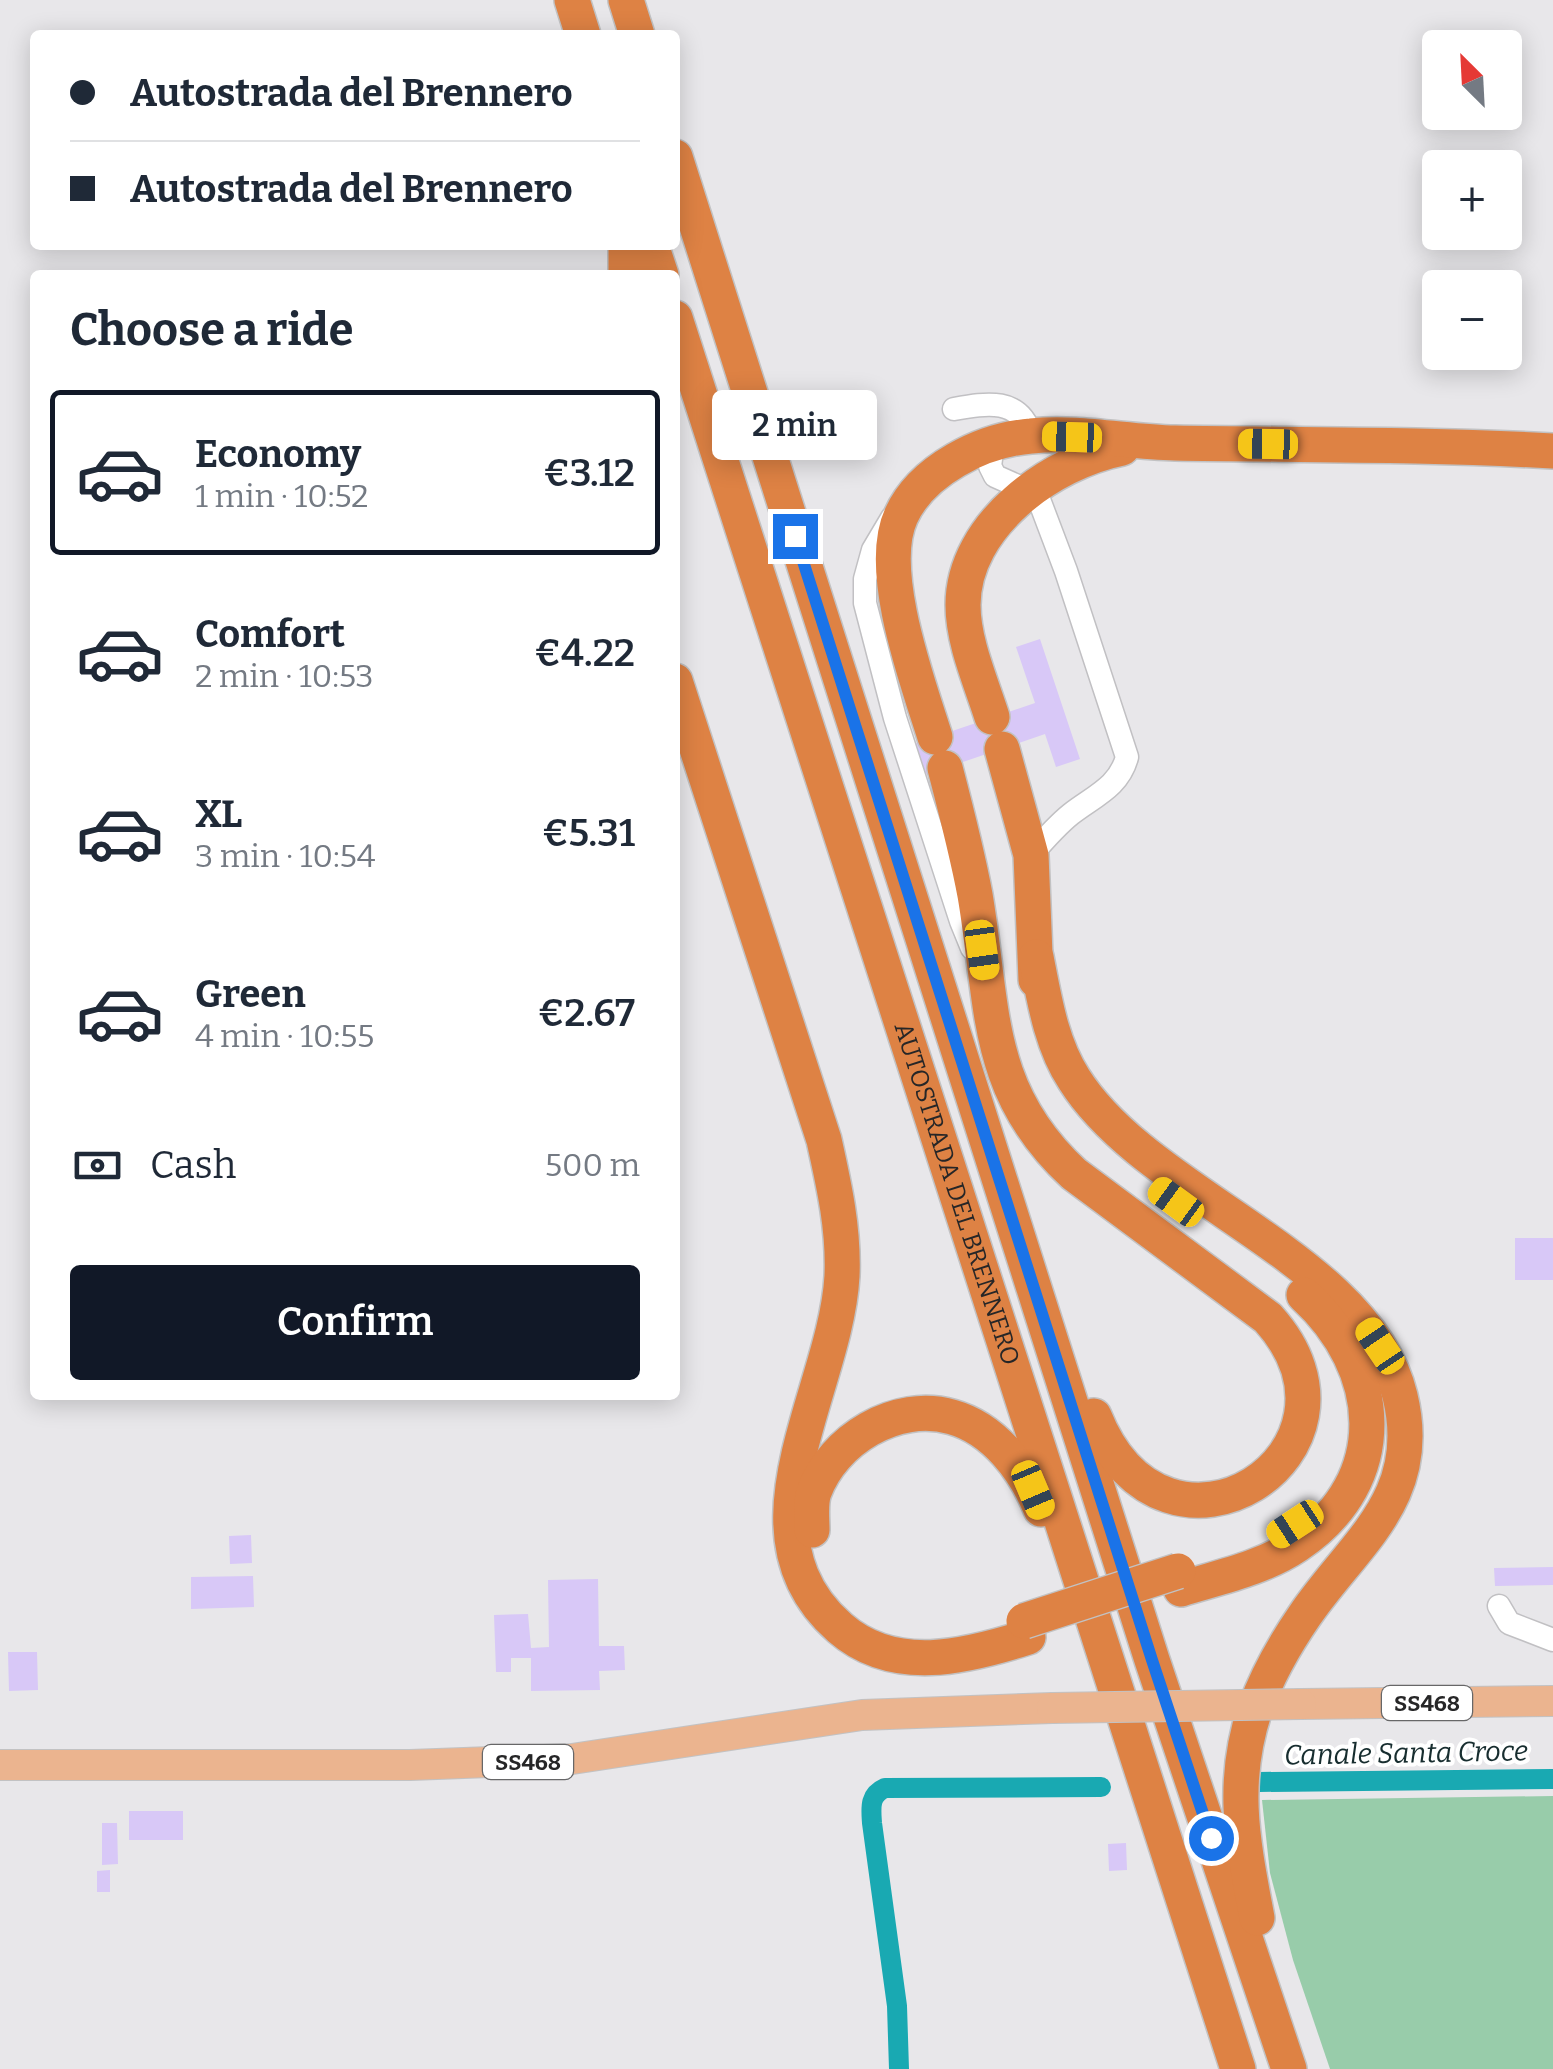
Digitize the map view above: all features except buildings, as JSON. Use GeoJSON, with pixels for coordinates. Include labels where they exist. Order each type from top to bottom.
{"type":"FeatureCollection","features":[{"type":"Feature","properties":{"kind":"highway"},"geometry":{"type":"LineString","coordinates":[[570,0],[573,30]]}},
{"type":"Feature","properties":{"kind":"highway"},"geometry":{"type":"LineString","coordinates":[[570,0],[582,30]]}},
{"type":"Feature","properties":{"kind":"highway"},"geometry":{"type":"LineString","coordinates":[[626,0],[635,30]]}},
{"type":"Feature","properties":{"kind":"highway","name":"AUTOSTRADA DEL BRENNERO"},"geometry":{"type":"LineString","coordinates":[[680,172],[1152,1660],[1285,2058]]}},
{"type":"Feature","properties":{"kind":"highway","name":"AUTOSTRADA DEL BRENNERO"},"geometry":{"type":"LineString","coordinates":[[680,334],[1238,2069]]}},
{"type":"Feature","properties":{"kind":"highway"},"geometry":{"type":"LineString","coordinates":[[948,1015],[1077,1360],[1094,1418],[1111,1454],[1132,1477],[1157,1492],[1192,1501],[1225,1497],[1260,1480],[1283,1458],[1302,1416],[1302,1376],[1286,1338],[1268,1318],[1088,1186],[1050,1152],[1016,1101],[1003,1071],[989,1012],[972,878],[940,753],[907,648],[898,603],[894,551],[900,518],[918,490],[940,470],[971,453],[1031,436],[1153,442],[1553,448]]}},
{"type":"Feature","properties":{"kind":"highway"},"geometry":{"type":"LineString","coordinates":[[680,696],[824,1140],[839,1209],[842,1278],[793,1484],[790,1534],[795,1562],[807,1592],[826,1616],[850,1636],[876,1650],[928,1659],[957,1656],[1026,1629],[1180,1580],[1276,1557],[1297,1546],[1328,1520],[1353,1483],[1366,1442],[1368,1408],[1358,1367],[1336,1330],[1307,1297],[1150,1183],[1085,1130],[1068,1110],[1044,1062],[1034,1024],[1036,957],[1031,855],[965,628],[965,582],[970,562],[999,519],[1054,473],[1094,456],[1153,442]]}},
{"type":"Feature","properties":{"kind":"highway"},"geometry":{"type":"LineString","coordinates":[[1036,957],[1046,1014],[1071,1076],[1085,1095],[1109,1122],[1159,1163],[1328,1288],[1380,1346],[1400,1396],[1404,1447],[1392,1496],[1378,1525],[1306,1614],[1270,1673],[1246,1745],[1240,1834],[1285,2058]]}},
{"type":"Feature","properties":{"kind":"highway"},"geometry":{"type":"LineString","coordinates":[[986,977],[1039,1096],[1058,1127],[1095,1165],[1274,1295],[1309,1325],[1331,1351],[1341,1372],[1348,1394],[1348,1442],[1334,1482],[1323,1498],[1310,1513],[1272,1539],[1180,1580]]}},
{"type":"Feature","properties":{"kind":"highway"},"geometry":{"type":"LineString","coordinates":[[1026,1629],[943,1640],[901,1638],[858,1620],[826,1585],[811,1544],[813,1494],[848,1441],[897,1416],[928,1414],[953,1417],[992,1438],[1017,1464],[1033,1490],[1109,1670]]}},
{"type":"Feature","properties":{"kind":"main road","name":"SS468"},"geometry":{"type":"LineString","coordinates":[[0,1765],[410,1765],[572,1759],[862,1715],[1052,1708],[1553,1701]]}},
{"type":"Feature","properties":{"kind":"street"},"geometry":{"type":"LineString","coordinates":[[954,409],[983,404],[1015,409],[1027,421],[1031,436]]}},
{"type":"Feature","properties":{"kind":"street"},"geometry":{"type":"LineString","coordinates":[[993,446],[990,455],[995,476],[1033,491],[1066,570],[1127,756],[1111,786],[1062,822],[1031,855]]}},
{"type":"Feature","properties":{"kind":"street"},"geometry":{"type":"LineString","coordinates":[[918,490],[889,520],[873,550],[865,580],[865,603],[905,751],[960,922],[986,977]]}},
{"type":"Feature","properties":{"kind":"street"},"geometry":{"type":"LineString","coordinates":[[1499,1606],[1509,1623],[1553,1640]]}},
{"type":"Feature","properties":{"kind":"green space"},"geometry":{"type":"Polygon","coordinates":[[[1553,1796],[1553,2069],[1330,2069],[1293,1960],[1270,1873],[1262,1800],[1553,1796]]]}},
{"type":"Feature","properties":{"kind":"waterway","name":"Canale Santa Croce"},"geometry":{"type":"LineString","coordinates":[[1259,1782],[1553,1779]]}},
{"type":"Feature","properties":{"kind":"waterway","name":"Canale Santa Croce"},"geometry":{"type":"LineString","coordinates":[[899,2069],[897,2006],[872,1823],[871,1807],[876,1794],[885,1788],[1101,1787]]}},
{"type":"Feature","properties":{"kind":"route"},"geometry":{"type":"LineString","coordinates":[[795,536],[1211,1838]]}}]}
